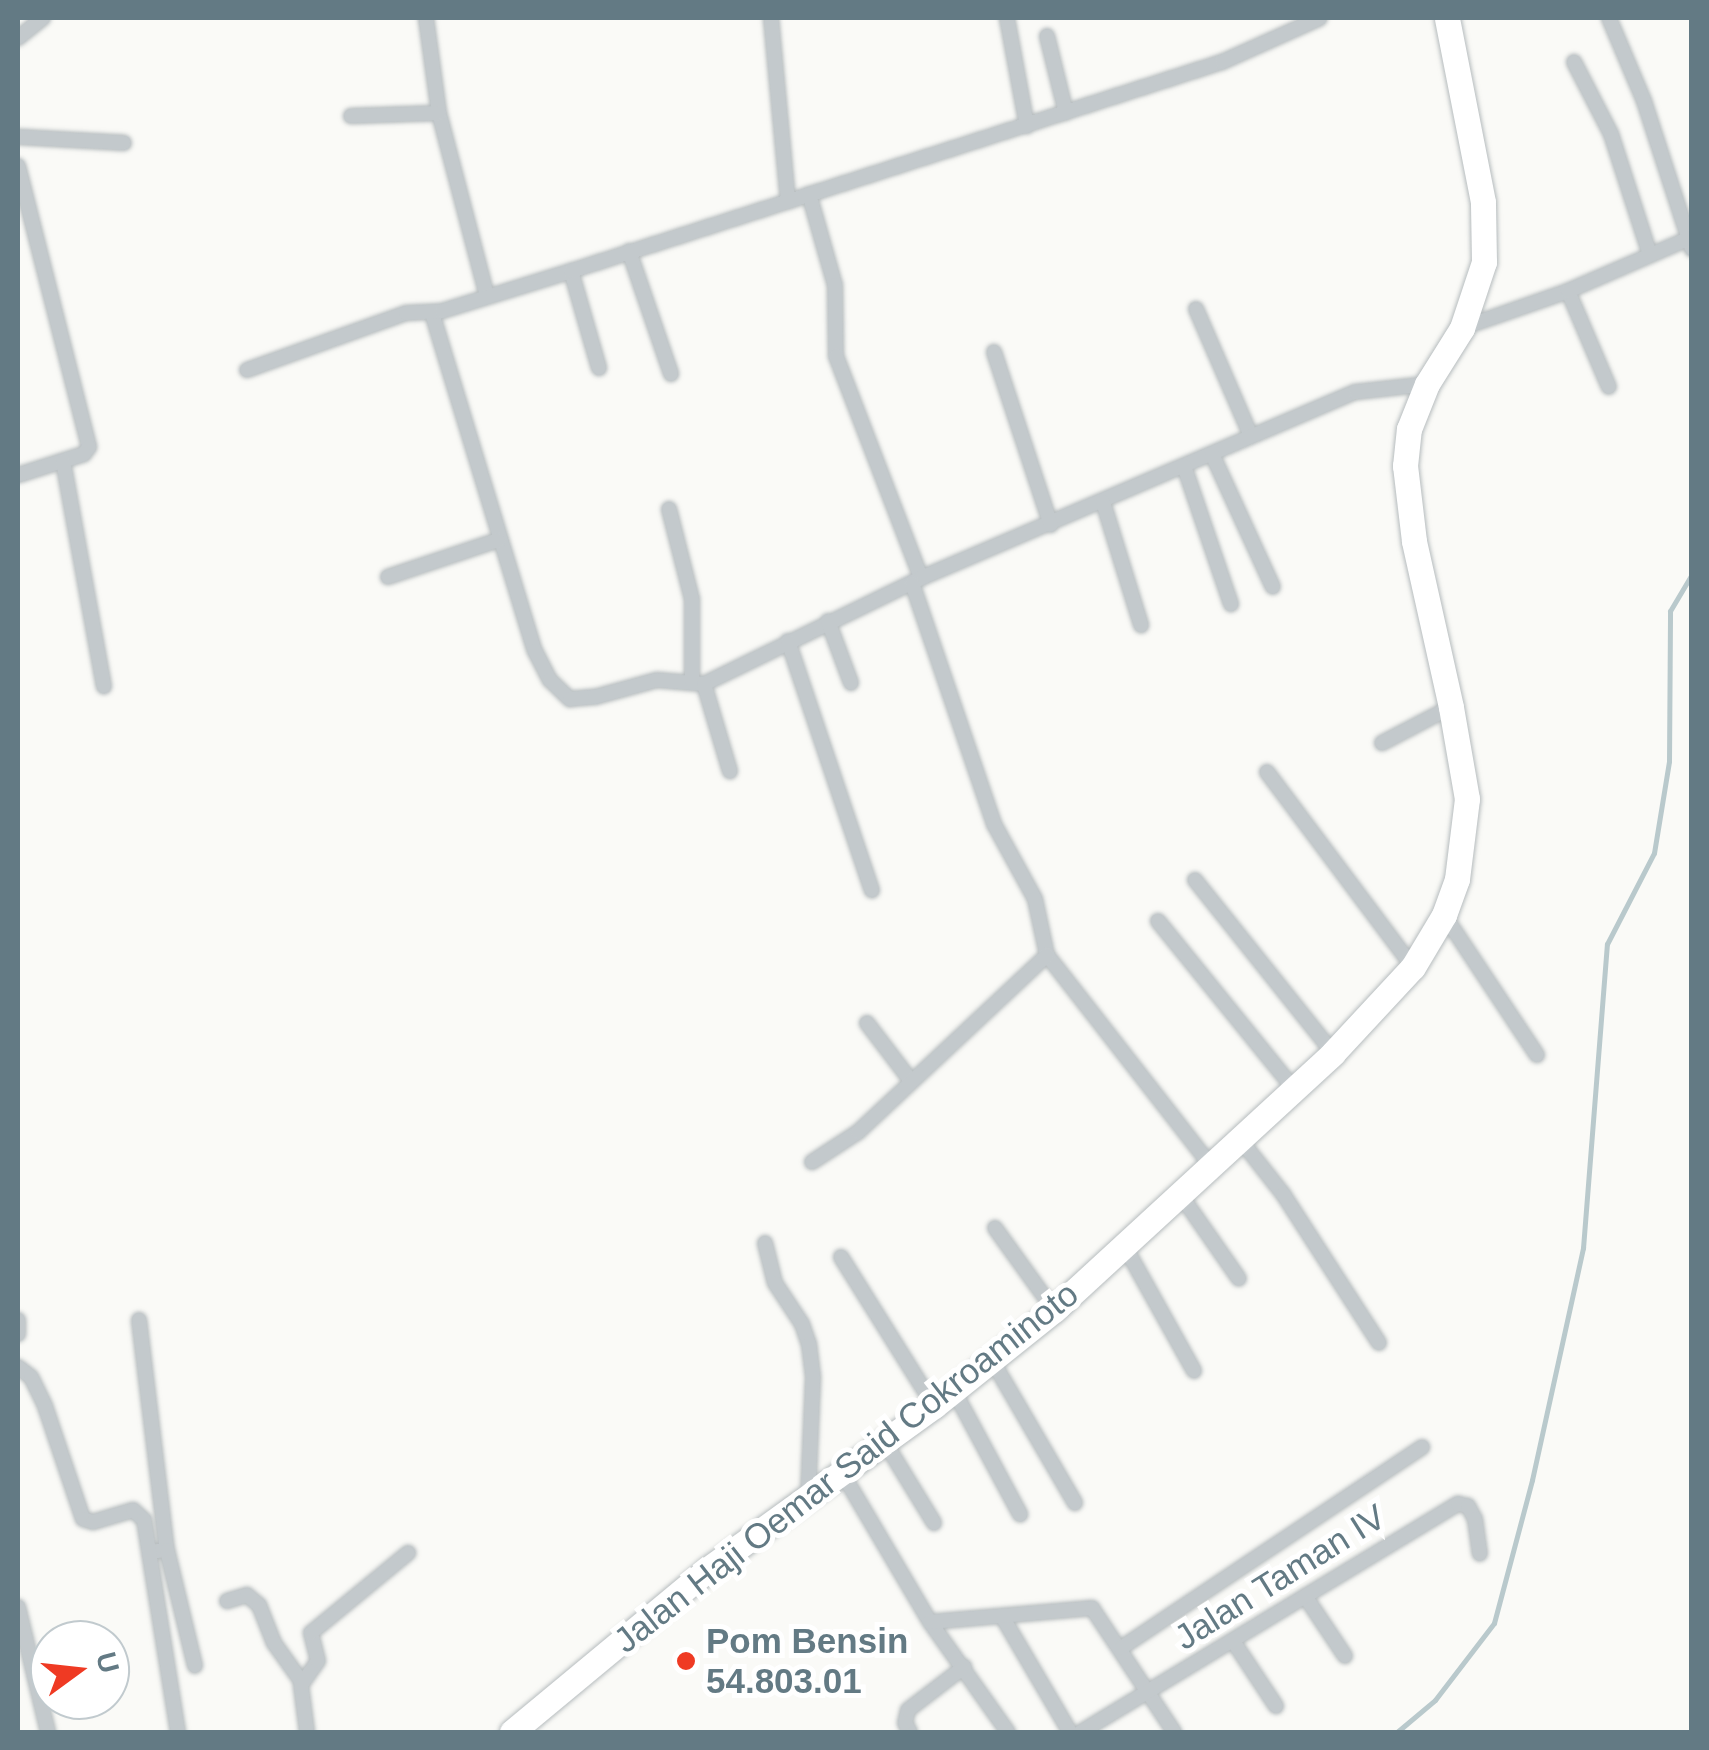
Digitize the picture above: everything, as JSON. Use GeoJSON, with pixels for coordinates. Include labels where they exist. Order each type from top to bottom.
{"type":"FeatureCollection","features":[{"type":"Feature","properties":{"kind":"highway","name":"Jalan Haji Oemar Said Cokroaminoto"},"geometry":{"type":"LineString","coordinates":[[512,1732],[686,1586],[992,1362],[1054,1310],[1333,1053],[1413,967],[1444,915],[1458,879],[1466,822],[1452,707],[1408,504],[1410,429],[1427,384],[1462,328],[1479,285],[1485,239],[1483,202],[1447,18]]}},
{"type":"Feature","properties":{"kind":"street"},"geometry":{"type":"LineString","coordinates":[[18,38],[44,18]]}},
{"type":"Feature","properties":{"kind":"street"},"geometry":{"type":"LineString","coordinates":[[428,18],[440,113],[487,296]]}},
{"type":"Feature","properties":{"kind":"street"},"geometry":{"type":"LineString","coordinates":[[770,18],[788,201]]}},
{"type":"Feature","properties":{"kind":"street"},"geometry":{"type":"LineString","coordinates":[[1007,18],[1027,126]]}},
{"type":"Feature","properties":{"kind":"street"},"geometry":{"type":"LineString","coordinates":[[247,370],[406,313],[432,313],[572,271],[1027,126],[1222,62],[1320,18]]}},
{"type":"Feature","properties":{"kind":"street"},"geometry":{"type":"LineString","coordinates":[[1462,328],[1691,242],[1644,101],[1609,18]]}},
{"type":"Feature","properties":{"kind":"street"},"geometry":{"type":"LineString","coordinates":[[1047,36],[1066,113]]}},
{"type":"Feature","properties":{"kind":"street"},"geometry":{"type":"LineString","coordinates":[[1574,62],[1612,134],[1650,255]]}},
{"type":"Feature","properties":{"kind":"street"},"geometry":{"type":"LineString","coordinates":[[351,116],[440,113]]}},
{"type":"Feature","properties":{"kind":"street"},"geometry":{"type":"LineString","coordinates":[[18,137],[124,143]]}},
{"type":"Feature","properties":{"kind":"street"},"geometry":{"type":"LineString","coordinates":[[18,166],[88,441],[84,454],[18,475]]}},
{"type":"Feature","properties":{"kind":"street"},"geometry":{"type":"LineString","coordinates":[[809,194],[835,284],[836,356],[916,580],[994,824],[1035,899],[1047,955],[1211,1166]]}},
{"type":"Feature","properties":{"kind":"street"},"geometry":{"type":"LineString","coordinates":[[629,251],[671,374]]}},
{"type":"Feature","properties":{"kind":"street"},"geometry":{"type":"LineString","coordinates":[[572,271],[599,368]]}},
{"type":"Feature","properties":{"kind":"street"},"geometry":{"type":"LineString","coordinates":[[1568,291],[1609,387]]}},
{"type":"Feature","properties":{"kind":"street"},"geometry":{"type":"LineString","coordinates":[[1196,308],[1251,436]]}},
{"type":"Feature","properties":{"kind":"street"},"geometry":{"type":"LineString","coordinates":[[432,313],[498,540],[535,651],[560,693],[580,699],[657,680],[698,682],[916,580],[1356,392],[1427,384]]}},
{"type":"Feature","properties":{"kind":"street"},"geometry":{"type":"LineString","coordinates":[[994,352],[1051,524]]}},
{"type":"Feature","properties":{"kind":"street"},"geometry":{"type":"LineString","coordinates":[[1212,454],[1273,587]]}},
{"type":"Feature","properties":{"kind":"street"},"geometry":{"type":"LineString","coordinates":[[64,461],[104,686]]}},
{"type":"Feature","properties":{"kind":"street"},"geometry":{"type":"LineString","coordinates":[[1184,466],[1232,604]]}},
{"type":"Feature","properties":{"kind":"street"},"geometry":{"type":"LineString","coordinates":[[1103,502],[1141,624]]}},
{"type":"Feature","properties":{"kind":"street"},"geometry":{"type":"LineString","coordinates":[[669,509],[692,599],[698,682],[730,771]]}},
{"type":"Feature","properties":{"kind":"street"},"geometry":{"type":"LineString","coordinates":[[388,576],[498,540]]}},
{"type":"Feature","properties":{"kind":"street"},"geometry":{"type":"LineString","coordinates":[[828,621],[851,683]]}},
{"type":"Feature","properties":{"kind":"street"},"geometry":{"type":"LineString","coordinates":[[788,641],[872,890]]}},
{"type":"Feature","properties":{"kind":"street"},"geometry":{"type":"LineString","coordinates":[[1382,743],[1452,707]]}},
{"type":"Feature","properties":{"kind":"street"},"geometry":{"type":"LineString","coordinates":[[1267,772],[1413,967]]}},
{"type":"Feature","properties":{"kind":"street"},"geometry":{"type":"LineString","coordinates":[[1195,880],[1333,1053]]}},
{"type":"Feature","properties":{"kind":"street"},"geometry":{"type":"LineString","coordinates":[[1444,915],[1537,1055]]}},
{"type":"Feature","properties":{"kind":"street"},"geometry":{"type":"LineString","coordinates":[[1158,921],[1293,1088]]}},
{"type":"Feature","properties":{"kind":"street"},"geometry":{"type":"LineString","coordinates":[[812,1162],[858,1132],[1047,955]]}},
{"type":"Feature","properties":{"kind":"street"},"geometry":{"type":"LineString","coordinates":[[868,1023],[912,1081]]}},
{"type":"Feature","properties":{"kind":"street"},"geometry":{"type":"LineString","coordinates":[[1239,1138],[1284,1194],[1379,1343]]}},
{"type":"Feature","properties":{"kind":"street"},"geometry":{"type":"LineString","coordinates":[[1180,1194],[1239,1279]]}},
{"type":"Feature","properties":{"kind":"street"},"geometry":{"type":"LineString","coordinates":[[995,1228],[1054,1310]]}},
{"type":"Feature","properties":{"kind":"street"},"geometry":{"type":"LineString","coordinates":[[765,1243],[774,1282],[802,1324],[809,1344],[813,1378],[808,1494]]}},
{"type":"Feature","properties":{"kind":"street"},"geometry":{"type":"LineString","coordinates":[[1124,1245],[1194,1371]]}},
{"type":"Feature","properties":{"kind":"street"},"geometry":{"type":"LineString","coordinates":[[842,1257],[944,1398],[1020,1514]]}},
{"type":"Feature","properties":{"kind":"street"},"geometry":{"type":"LineString","coordinates":[[18,1320],[18,1334]]}},
{"type":"Feature","properties":{"kind":"street"},"geometry":{"type":"LineString","coordinates":[[138,1320],[167,1550],[195,1666]]}},
{"type":"Feature","properties":{"kind":"street"},"geometry":{"type":"LineString","coordinates":[[992,1362],[1075,1503]]}},
{"type":"Feature","properties":{"kind":"street"},"geometry":{"type":"LineString","coordinates":[[18,1366],[35,1383],[45,1406],[83,1520],[93,1522],[133,1510],[140,1513],[150,1552],[178,1732]]}},
{"type":"Feature","properties":{"kind":"street"},"geometry":{"type":"LineString","coordinates":[[884,1441],[934,1523]]}},
{"type":"Feature","properties":{"kind":"street"},"geometry":{"type":"LineString","coordinates":[[1122,1648],[1422,1447]]}},
{"type":"Feature","properties":{"kind":"street"},"geometry":{"type":"LineString","coordinates":[[840,1471],[930,1622],[1008,1732]]}},
{"type":"Feature","properties":{"kind":"street","name":"Jalan Taman IV"},"geometry":{"type":"LineString","coordinates":[[1082,1732],[1458,1504],[1468,1506],[1475,1519],[1480,1554]]}},
{"type":"Feature","properties":{"kind":"street"},"geometry":{"type":"LineString","coordinates":[[150,1552],[167,1550]]}},
{"type":"Feature","properties":{"kind":"street"},"geometry":{"type":"LineString","coordinates":[[301,1681],[318,1661],[311,1633],[408,1552]]}},
{"type":"Feature","properties":{"kind":"street"},"geometry":{"type":"LineString","coordinates":[[228,1601],[247,1595],[260,1605],[274,1643],[301,1681],[307,1732]]}},
{"type":"Feature","properties":{"kind":"street"},"geometry":{"type":"LineString","coordinates":[[1305,1596],[1345,1656]]}},
{"type":"Feature","properties":{"kind":"street"},"geometry":{"type":"LineString","coordinates":[[18,1606],[48,1732]]}},
{"type":"Feature","properties":{"kind":"street"},"geometry":{"type":"LineString","coordinates":[[930,1622],[1092,1608],[1174,1732]]}},
{"type":"Feature","properties":{"kind":"street"},"geometry":{"type":"LineString","coordinates":[[1003,1618],[1070,1732]]}},
{"type":"Feature","properties":{"kind":"street"},"geometry":{"type":"LineString","coordinates":[[1233,1641],[1276,1706]]}},
{"type":"Feature","properties":{"kind":"street"},"geometry":{"type":"LineString","coordinates":[[910,1732],[905,1723],[908,1710],[964,1667]]}},
{"type":"Feature","properties":{"kind":"waterway"},"geometry":{"type":"LineString","coordinates":[[1397,1732],[1435,1700],[1494,1623],[1532,1480],[1583,1248],[1607,944],[1654,853],[1669,761],[1670,611],[1692,574]]}},
{"type":"Feature","properties":{"kind":"place","name":"Pom Bensin 54.803.01"},"geometry":{"type":"Point","coordinates":[686,1661]}}]}
